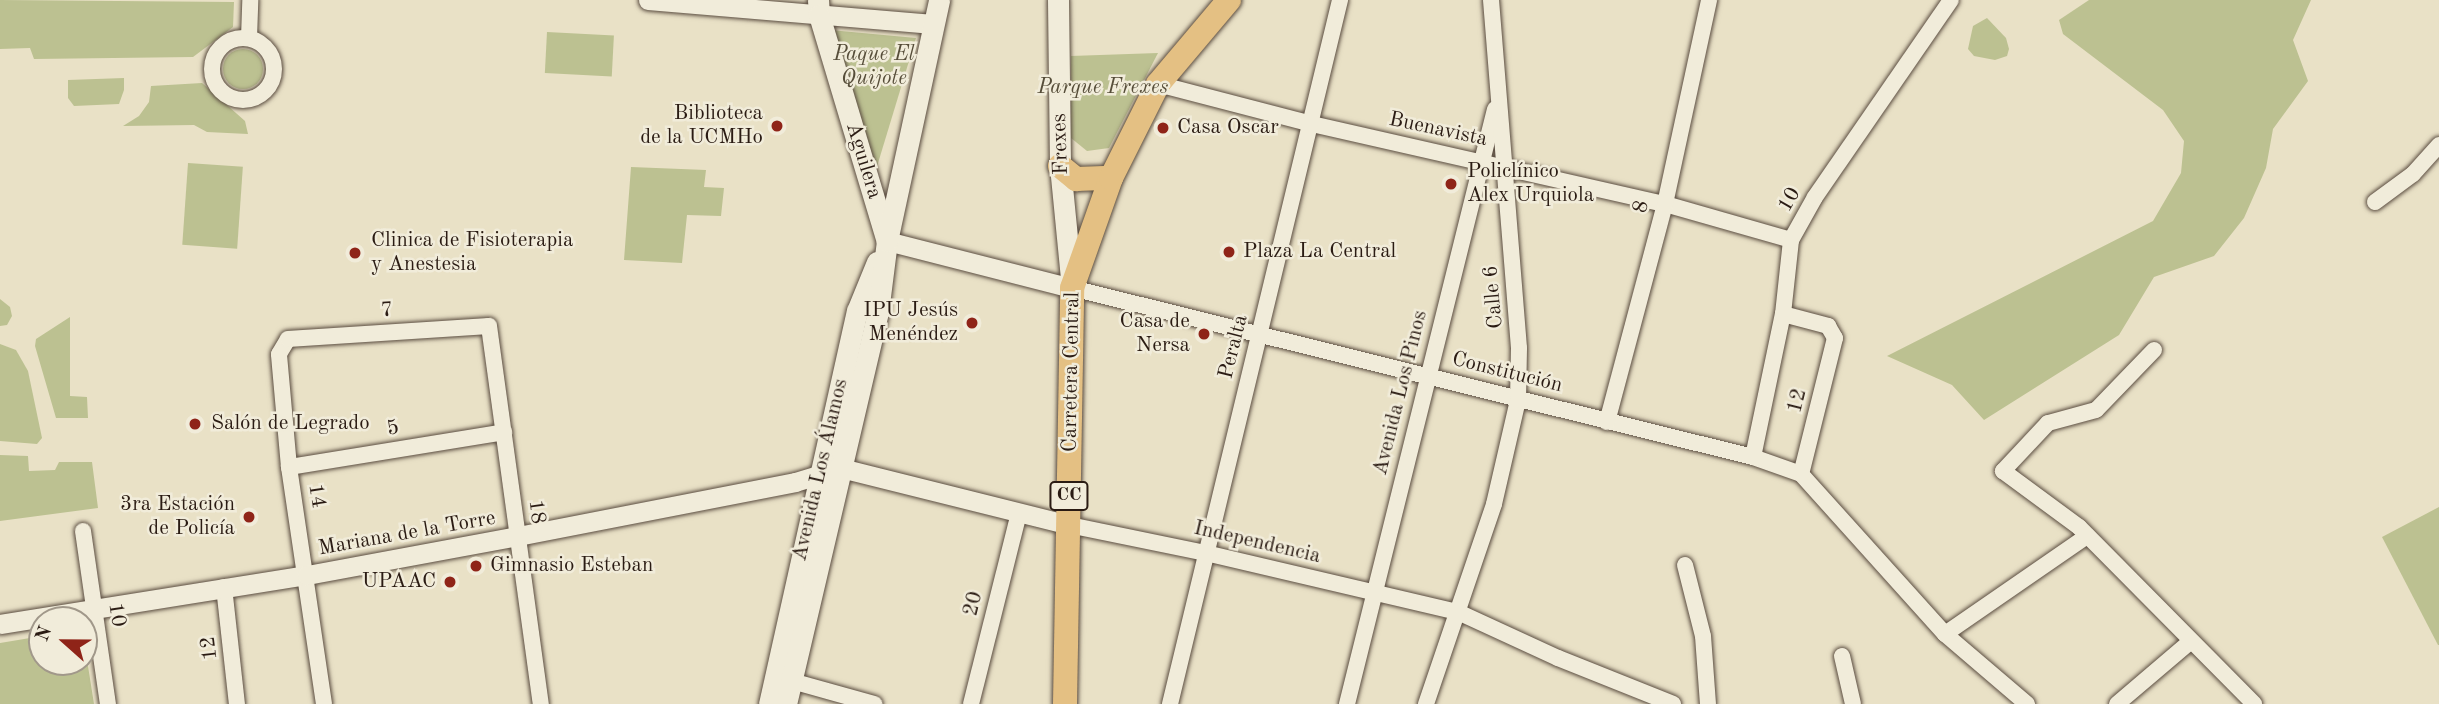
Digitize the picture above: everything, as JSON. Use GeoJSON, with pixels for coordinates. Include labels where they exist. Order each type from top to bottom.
{"type":"FeatureCollection","features":[{"type":"Feature","properties":{"kind":"main road","name":"Avenida Los Álamos"},"geometry":{"type":"LineString","coordinates":[[769,704],[783,679],[841,468],[878,312],[887,241],[938,0]]}},
{"type":"Feature","properties":{"kind":"main road","name":"Frexes"},"geometry":{"type":"LineString","coordinates":[[1058,0],[1060,166],[1072,288]]}},
{"type":"Feature","properties":{"kind":"main road","name":"Carretera Central"},"geometry":{"type":"LineString","coordinates":[[1065,704],[1072,288],[1111,178],[1157,84],[1229,0]]}},
{"type":"Feature","properties":{"kind":"main road","name":"Aguilera"},"geometry":{"type":"LineString","coordinates":[[818,7],[887,241]]}},
{"type":"Feature","properties":{"kind":"main road"},"geometry":{"type":"LineString","coordinates":[[1060,166],[1076,179],[1111,178]]}},
{"type":"Feature","properties":{"kind":"main road","name":"Avenida Los Álamos"},"geometry":{"type":"LineString","coordinates":[[786,704],[783,679],[819,474],[856,311],[887,241]]}},
{"type":"Feature","properties":{"kind":"street"},"geometry":{"type":"LineString","coordinates":[[249,38],[250,0]]}},
{"type":"Feature","properties":{"kind":"street"},"geometry":{"type":"LineString","coordinates":[[648,0],[818,7],[933,24]]}},
{"type":"Feature","properties":{"kind":"street","name":"Peralta"},"geometry":{"type":"LineString","coordinates":[[1170,704],[1340,0]]}},
{"type":"Feature","properties":{"kind":"street","name":"Calle 6"},"geometry":{"type":"LineString","coordinates":[[1426,704],[1493,504],[1518,400],[1519,348],[1491,0]]}},
{"type":"Feature","properties":{"kind":"street","name":"8"},"geometry":{"type":"LineString","coordinates":[[1606,422],[1665,204],[1709,0]]}},
{"type":"Feature","properties":{"kind":"street","name":"10"},"geometry":{"type":"LineString","coordinates":[[1753,457],[1783,314],[1791,240],[1815,197],[1951,0]]}},
{"type":"Feature","properties":{"kind":"street","name":"Buenavista"},"geometry":{"type":"LineString","coordinates":[[1157,84],[1311,124],[1665,204],[1791,240]]}},
{"type":"Feature","properties":{"kind":"street","name":"Avenida Los Pinos"},"geometry":{"type":"LineString","coordinates":[[1347,704],[1499,93]]}},
{"type":"Feature","properties":{"kind":"street"},"geometry":{"type":"LineString","coordinates":[[2375,202],[2413,174],[2439,145]]}},
{"type":"Feature","properties":{"kind":"street","name":"Constitución"},"geometry":{"type":"LineString","coordinates":[[887,241],[1753,457],[1801,474],[1945,634],[2027,704]]}},
{"type":"Feature","properties":{"kind":"street","name":"12"},"geometry":{"type":"LineString","coordinates":[[1783,314],[1828,326],[1835,338],[1801,474]]}},
{"type":"Feature","properties":{"kind":"street","name":"7"},"geometry":{"type":"LineString","coordinates":[[288,339],[489,326]]}},
{"type":"Feature","properties":{"kind":"street","name":"18"},"geometry":{"type":"LineString","coordinates":[[489,326],[541,704]]}},
{"type":"Feature","properties":{"kind":"street","name":"14"},"geometry":{"type":"LineString","coordinates":[[288,339],[279,354],[289,467],[324,704]]}},
{"type":"Feature","properties":{"kind":"street"},"geometry":{"type":"LineString","coordinates":[[2154,350],[2096,410],[2048,423],[2003,471],[2087,536],[2255,704]]}},
{"type":"Feature","properties":{"kind":"street","name":"5"},"geometry":{"type":"LineString","coordinates":[[289,467],[504,432]]}},
{"type":"Feature","properties":{"kind":"street","name":"Independencia"},"geometry":{"type":"LineString","coordinates":[[819,474],[841,468],[1069,525],[1206,552],[1373,594],[1458,612],[1595,673],[1673,704]]}},
{"type":"Feature","properties":{"kind":"street","name":"Mariana de la Torre"},"geometry":{"type":"LineString","coordinates":[[98,608],[307,575],[518,536],[795,482],[819,474]]}},
{"type":"Feature","properties":{"kind":"street","name":"20"},"geometry":{"type":"LineString","coordinates":[[971,704],[1018,513]]}},
{"type":"Feature","properties":{"kind":"street","name":"10"},"geometry":{"type":"LineString","coordinates":[[83,531],[93,606]]}},
{"type":"Feature","properties":{"kind":"street"},"geometry":{"type":"LineString","coordinates":[[1945,634],[2087,536]]}},
{"type":"Feature","properties":{"kind":"street"},"geometry":{"type":"LineString","coordinates":[[1685,565],[1705,648],[1708,704]]}},
{"type":"Feature","properties":{"kind":"street","name":"12"},"geometry":{"type":"LineString","coordinates":[[224,587],[237,704]]}},
{"type":"Feature","properties":{"kind":"street","name":"Mariana de la Torre"},"geometry":{"type":"LineString","coordinates":[[0,624],[28,619]]}},
{"type":"Feature","properties":{"kind":"street","name":"10"},"geometry":{"type":"LineString","coordinates":[[98,641],[108,704]]}},
{"type":"Feature","properties":{"kind":"street"},"geometry":{"type":"LineString","coordinates":[[2117,704],[2191,641]]}},
{"type":"Feature","properties":{"kind":"street"},"geometry":{"type":"LineString","coordinates":[[1842,656],[1853,704]]}},
{"type":"Feature","properties":{"kind":"street"},"geometry":{"type":"LineString","coordinates":[[783,679],[874,704]]}},
{"type":"Feature","properties":{"kind":"green space"},"geometry":{"type":"Polygon","coordinates":[[[0,0],[234,2],[233,27],[193,57],[34,59],[30,48],[0,49],[0,0]]]}},
{"type":"Feature","properties":{"kind":"green space"},"geometry":{"type":"Polygon","coordinates":[[[2089,0],[2311,0],[2293,40],[2308,81],[2273,129],[2266,168],[2244,218],[2214,256],[2154,277],[2119,335],[1984,420],[1952,385],[1887,356],[2153,221],[2181,173],[2184,141],[2163,110],[2063,34],[2059,20],[2089,0]]]}},
{"type":"Feature","properties":{"kind":"green space"},"geometry":{"type":"Polygon","coordinates":[[[1987,18],[2006,38],[2009,49],[2007,56],[1995,60],[1974,56],[1968,49],[1973,26],[1987,18]]]}},
{"type":"Feature","properties":{"kind":"green space","name":"Paque El Quijote"},"geometry":{"type":"Polygon","coordinates":[[[830,30],[916,38],[875,173],[830,30]]]}},
{"type":"Feature","properties":{"kind":"green space"},"geometry":{"type":"Polygon","coordinates":[[[547,32],[614,36],[612,76],[545,73],[547,32]]]}},
{"type":"Feature","properties":{"kind":"green space"},"geometry":{"type":"Polygon","coordinates":[[[243,49],[251,50],[257,55],[262,61],[262,77],[257,83],[251,88],[243,89],[235,88],[229,83],[224,77],[223,69],[224,61],[229,55],[235,50],[243,49]]]}},
{"type":"Feature","properties":{"kind":"green space","name":"Parque Frexes"},"geometry":{"type":"Polygon","coordinates":[[[1158,53],[1109,148],[1087,151],[1071,138],[1071,56],[1158,53]]]}},
{"type":"Feature","properties":{"kind":"green space"},"geometry":{"type":"Polygon","coordinates":[[[124,78],[124,90],[119,104],[74,106],[68,98],[68,80],[124,78]]]}},
{"type":"Feature","properties":{"kind":"green space"},"geometry":{"type":"Polygon","coordinates":[[[202,83],[245,121],[248,134],[207,132],[194,125],[123,126],[139,116],[149,102],[151,86],[202,83]]]}},
{"type":"Feature","properties":{"kind":"green space"},"geometry":{"type":"Polygon","coordinates":[[[188,163],[243,167],[237,249],[182,245],[188,163]]]}},
{"type":"Feature","properties":{"kind":"green space"},"geometry":{"type":"Polygon","coordinates":[[[631,167],[706,170],[704,187],[724,188],[721,216],[687,215],[682,263],[624,260],[631,167]]]}},
{"type":"Feature","properties":{"kind":"green space"},"geometry":{"type":"Polygon","coordinates":[[[0,299],[10,307],[12,316],[7,325],[0,326],[0,299]]]}},
{"type":"Feature","properties":{"kind":"green space"},"geometry":{"type":"Polygon","coordinates":[[[70,317],[70,396],[87,397],[88,418],[56,418],[35,346],[36,339],[70,317]]]}},
{"type":"Feature","properties":{"kind":"green space"},"geometry":{"type":"Polygon","coordinates":[[[0,344],[16,350],[28,371],[42,438],[37,444],[0,441],[0,344]]]}},
{"type":"Feature","properties":{"kind":"green space"},"geometry":{"type":"Polygon","coordinates":[[[0,455],[28,456],[29,471],[55,470],[59,462],[92,462],[98,508],[0,521],[0,455]]]}},
{"type":"Feature","properties":{"kind":"green space"},"geometry":{"type":"Polygon","coordinates":[[[2439,507],[2439,645],[2438,645],[2382,537],[2439,507]]]}},
{"type":"Feature","properties":{"kind":"green space"},"geometry":{"type":"Polygon","coordinates":[[[28,638],[28,676],[90,676],[94,704],[0,704],[0,643],[28,638]]]}},
{"type":"Feature","properties":{"kind":"place","name":"Biblioteca de la UCMHo"},"geometry":{"type":"Point","coordinates":[777,126]}},
{"type":"Feature","properties":{"kind":"place","name":"Casa Oscar"},"geometry":{"type":"Point","coordinates":[1163,128]}},
{"type":"Feature","properties":{"kind":"place","name":"Policlínico Alex Urquiola"},"geometry":{"type":"Point","coordinates":[1451,184]}},
{"type":"Feature","properties":{"kind":"place","name":"Plaza La Central"},"geometry":{"type":"Point","coordinates":[1229,252]}},
{"type":"Feature","properties":{"kind":"place","name":"Clinica de Fisioterapia y Anestesia"},"geometry":{"type":"Point","coordinates":[355,253]}},
{"type":"Feature","properties":{"kind":"place","name":"IPU Jesús Menéndez"},"geometry":{"type":"Point","coordinates":[972,323]}},
{"type":"Feature","properties":{"kind":"place","name":"Casa de Nersa"},"geometry":{"type":"Point","coordinates":[1204,334]}},
{"type":"Feature","properties":{"kind":"place","name":"Salón de Legrado"},"geometry":{"type":"Point","coordinates":[195,424]}},
{"type":"Feature","properties":{"kind":"place","name":"3ra Estación de Policía"},"geometry":{"type":"Point","coordinates":[249,517]}},
{"type":"Feature","properties":{"kind":"place","name":"Gimnasio Esteban"},"geometry":{"type":"Point","coordinates":[476,566]}},
{"type":"Feature","properties":{"kind":"place","name":"UPAAC"},"geometry":{"type":"Point","coordinates":[450,582]}}]}
